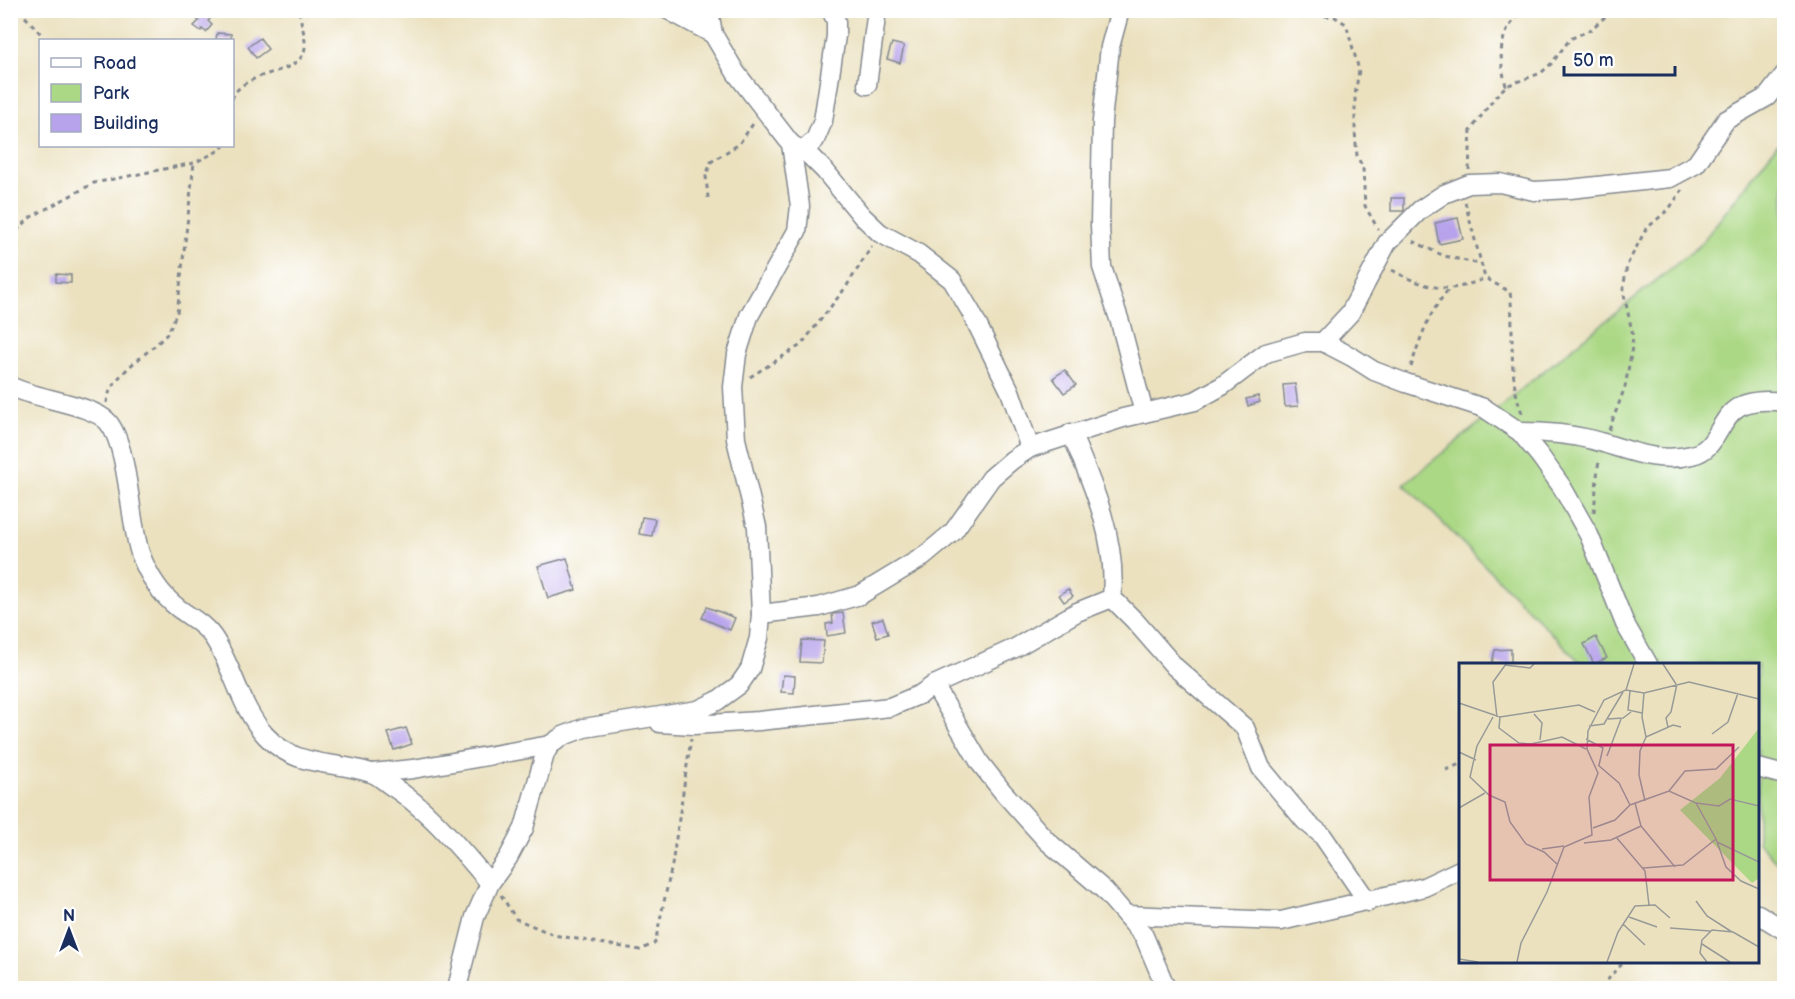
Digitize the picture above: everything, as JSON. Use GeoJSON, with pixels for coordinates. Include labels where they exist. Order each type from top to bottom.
{"type":"FeatureCollection","features":[{"type":"Feature","properties":{"kind":"street"},"geometry":{"type":"LineString","coordinates":[[668,10],[713,34]]}},
{"type":"Feature","properties":{"kind":"street"},"geometry":{"type":"LineString","coordinates":[[710,10],[713,34],[736,73],[797,148],[808,154],[825,171],[862,216],[880,233],[919,254],[952,280],[971,312],[1010,391],[1030,448]]}},
{"type":"Feature","properties":{"kind":"street"},"geometry":{"type":"LineString","coordinates":[[797,148],[815,140],[823,122],[836,36],[836,21],[831,10]]}},
{"type":"Feature","properties":{"kind":"street"},"geometry":{"type":"LineString","coordinates":[[1120,10],[1110,47],[1102,121],[1100,225],[1102,267],[1120,322],[1144,413]]}},
{"type":"Feature","properties":{"kind":"street"},"geometry":{"type":"LineString","coordinates":[[867,85],[874,11]]}},
{"type":"Feature","properties":{"kind":"street"},"geometry":{"type":"LineString","coordinates":[[1323,342],[1350,313],[1377,261],[1393,237],[1420,210],[1444,194],[1465,186],[1500,183],[1534,191],[1670,178],[1696,164],[1726,120],[1767,97],[1785,75]]}},
{"type":"Feature","properties":{"kind":"street"},"geometry":{"type":"LineString","coordinates":[[10,386],[41,398],[93,412],[106,420],[114,432],[121,457],[140,552],[161,593],[213,636],[240,694],[265,735],[279,748],[303,761],[372,773],[413,769],[550,745],[563,736],[584,728],[698,710],[717,701],[740,685],[750,669],[759,638],[761,614],[757,527],[736,440],[733,387],[737,354],[749,316],[797,231],[800,206],[797,148]]}},
{"type":"Feature","properties":{"kind":"street"},"geometry":{"type":"LineString","coordinates":[[761,614],[819,607],[860,595],[923,558],[954,532],[991,478],[1030,448],[1071,433],[1195,401],[1222,386],[1266,353],[1305,342],[1323,342],[1374,371],[1484,408],[1524,432],[1562,487],[1591,541],[1625,624],[1647,663]]}},
{"type":"Feature","properties":{"kind":"street"},"geometry":{"type":"LineString","coordinates":[[1524,432],[1577,437],[1606,443],[1622,450],[1650,457],[1693,455],[1707,448],[1732,412],[1745,404],[1785,402]]}},
{"type":"Feature","properties":{"kind":"street"},"geometry":{"type":"LineString","coordinates":[[1071,433],[1097,496],[1107,530],[1114,573],[1112,598]]}},
{"type":"Feature","properties":{"kind":"street"},"geometry":{"type":"LineString","coordinates":[[622,721],[693,725],[759,721],[890,707],[1015,648],[1077,612],[1112,598]]}},
{"type":"Feature","properties":{"kind":"street"},"geometry":{"type":"LineString","coordinates":[[1112,598],[1136,621],[1175,667],[1245,728],[1261,768],[1298,813],[1322,834],[1368,902]]}},
{"type":"Feature","properties":{"kind":"street"},"geometry":{"type":"LineString","coordinates":[[934,685],[980,763],[1003,792],[1047,841],[1104,890],[1144,936],[1166,988]]}},
{"type":"Feature","properties":{"kind":"street"},"geometry":{"type":"LineString","coordinates":[[457,988],[475,917],[491,882],[508,858],[524,828],[545,754],[550,745]]}},
{"type":"Feature","properties":{"kind":"street"},"geometry":{"type":"LineString","coordinates":[[1759,768],[1785,775]]}},
{"type":"Feature","properties":{"kind":"street"},"geometry":{"type":"LineString","coordinates":[[372,773],[401,792],[430,817],[491,882]]}},
{"type":"Feature","properties":{"kind":"street"},"geometry":{"type":"LineString","coordinates":[[1127,915],[1281,921],[1425,887],[1459,871]]}},
{"type":"Feature","properties":{"kind":"street"},"geometry":{"type":"LineString","coordinates":[[1759,915],[1785,930]]}},
{"type":"Feature","properties":{"kind":"path"},"geometry":{"type":"LineString","coordinates":[[19,10],[41,34]]}},
{"type":"Feature","properties":{"kind":"path"},"geometry":{"type":"LineString","coordinates":[[234,94],[252,79],[281,70],[297,61],[304,52],[299,10]]}},
{"type":"Feature","properties":{"kind":"path"},"geometry":{"type":"LineString","coordinates":[[1506,86],[1500,58],[1503,41],[1512,22],[1522,10]]}},
{"type":"Feature","properties":{"kind":"path"},"geometry":{"type":"LineString","coordinates":[[1485,279],[1465,186],[1471,130],[1506,86],[1541,73],[1552,63],[1570,39],[1590,30],[1613,10]]}},
{"type":"Feature","properties":{"kind":"path"},"geometry":{"type":"LineString","coordinates":[[1298,13],[1335,17],[1346,24],[1359,70],[1355,95],[1355,131],[1357,156],[1363,168],[1365,206],[1393,237],[1444,256],[1480,264]]}},
{"type":"Feature","properties":{"kind":"path"},"geometry":{"type":"LineString","coordinates":[[708,198],[706,176],[711,162],[739,144],[753,125],[762,106]]}},
{"type":"Feature","properties":{"kind":"path"},"geometry":{"type":"LineString","coordinates":[[10,237],[31,217],[94,183],[194,163],[223,147]]}},
{"type":"Feature","properties":{"kind":"path"},"geometry":{"type":"LineString","coordinates":[[106,420],[107,396],[112,387],[167,334],[177,313],[194,163]]}},
{"type":"Feature","properties":{"kind":"path"},"geometry":{"type":"LineString","coordinates":[[1591,541],[1598,466],[1624,387],[1631,354],[1633,336],[1623,290],[1627,265],[1646,229],[1669,208],[1688,182],[1696,164]]}},
{"type":"Feature","properties":{"kind":"path"},"geometry":{"type":"LineString","coordinates":[[733,387],[801,345],[846,287],[880,233]]}},
{"type":"Feature","properties":{"kind":"path"},"geometry":{"type":"LineString","coordinates":[[1377,261],[1406,278],[1430,286],[1449,289],[1485,279],[1510,292],[1513,324],[1510,346],[1524,432]]}},
{"type":"Feature","properties":{"kind":"path"},"geometry":{"type":"LineString","coordinates":[[1406,383],[1429,316],[1449,289]]}},
{"type":"Feature","properties":{"kind":"path"},"geometry":{"type":"LineString","coordinates":[[10,311],[10,330]]}},
{"type":"Feature","properties":{"kind":"path"},"geometry":{"type":"LineString","coordinates":[[491,882],[516,919],[554,935],[640,950],[655,943],[672,865],[693,725]]}},
{"type":"Feature","properties":{"kind":"path"},"geometry":{"type":"LineString","coordinates":[[1446,770],[1459,765]]}},
{"type":"Feature","properties":{"kind":"path"},"geometry":{"type":"LineString","coordinates":[[1602,988],[1623,963]]}},
{"type":"Feature","properties":{"kind":"green space"},"geometry":{"type":"Polygon","coordinates":[[[1784,136],[1784,870],[1759,843],[1759,663],[1581,663],[1404,484],[1700,245],[1784,136]]]}},
{"type":"Feature","properties":{"kind":"building"},"geometry":{"type":"Polygon","coordinates":[[[204,10],[209,14],[208,21],[212,25],[206,32],[194,26],[204,10]]]}},
{"type":"Feature","properties":{"kind":"building"},"geometry":{"type":"Polygon","coordinates":[[[217,33],[231,34],[231,39],[216,39],[217,33]]]}},
{"type":"Feature","properties":{"kind":"building"},"geometry":{"type":"Polygon","coordinates":[[[260,38],[268,49],[256,58],[248,47],[260,38]]]}},
{"type":"Feature","properties":{"kind":"building"},"geometry":{"type":"Polygon","coordinates":[[[892,43],[904,46],[900,63],[887,59],[892,43]]]}},
{"type":"Feature","properties":{"kind":"building"},"geometry":{"type":"Polygon","coordinates":[[[1391,198],[1404,198],[1404,211],[1391,211],[1391,198]]]}},
{"type":"Feature","properties":{"kind":"building"},"geometry":{"type":"Polygon","coordinates":[[[1458,218],[1463,239],[1439,244],[1435,223],[1458,218]]]}},
{"type":"Feature","properties":{"kind":"building"},"geometry":{"type":"Polygon","coordinates":[[[56,274],[71,275],[71,283],[56,282],[56,274]]]}},
{"type":"Feature","properties":{"kind":"building"},"geometry":{"type":"Polygon","coordinates":[[[1065,370],[1076,385],[1064,393],[1053,378],[1065,370]]]}},
{"type":"Feature","properties":{"kind":"building"},"geometry":{"type":"Polygon","coordinates":[[[1295,384],[1298,406],[1285,407],[1283,385],[1295,384]]]}},
{"type":"Feature","properties":{"kind":"building"},"geometry":{"type":"Polygon","coordinates":[[[1258,396],[1260,402],[1248,406],[1246,399],[1258,396]]]}},
{"type":"Feature","properties":{"kind":"building"},"geometry":{"type":"Polygon","coordinates":[[[642,517],[655,519],[652,536],[639,534],[642,517]]]}},
{"type":"Feature","properties":{"kind":"building"},"geometry":{"type":"Polygon","coordinates":[[[567,558],[576,590],[548,598],[538,566],[567,558]]]}},
{"type":"Feature","properties":{"kind":"building"},"geometry":{"type":"Polygon","coordinates":[[[1068,589],[1073,596],[1064,602],[1059,595],[1068,589]]]}},
{"type":"Feature","properties":{"kind":"building"},"geometry":{"type":"Polygon","coordinates":[[[707,607],[735,618],[730,630],[702,618],[707,607]]]}},
{"type":"Feature","properties":{"kind":"building"},"geometry":{"type":"Polygon","coordinates":[[[843,613],[846,633],[827,636],[826,624],[833,623],[832,614],[843,613]]]}},
{"type":"Feature","properties":{"kind":"building"},"geometry":{"type":"Polygon","coordinates":[[[883,618],[888,634],[877,637],[872,621],[883,618]]]}},
{"type":"Feature","properties":{"kind":"building"},"geometry":{"type":"Polygon","coordinates":[[[1596,637],[1607,658],[1594,663],[1584,644],[1596,637]]]}},
{"type":"Feature","properties":{"kind":"building"},"geometry":{"type":"Polygon","coordinates":[[[802,640],[824,641],[822,663],[800,662],[802,640]]]}},
{"type":"Feature","properties":{"kind":"building"},"geometry":{"type":"Polygon","coordinates":[[[1511,649],[1511,663],[1492,663],[1495,650],[1511,649]]]}},
{"type":"Feature","properties":{"kind":"building"},"geometry":{"type":"Polygon","coordinates":[[[783,675],[795,676],[794,693],[781,692],[783,675]]]}},
{"type":"Feature","properties":{"kind":"building"},"geometry":{"type":"Polygon","coordinates":[[[406,728],[412,744],[394,750],[388,733],[406,728]]]}}]}
